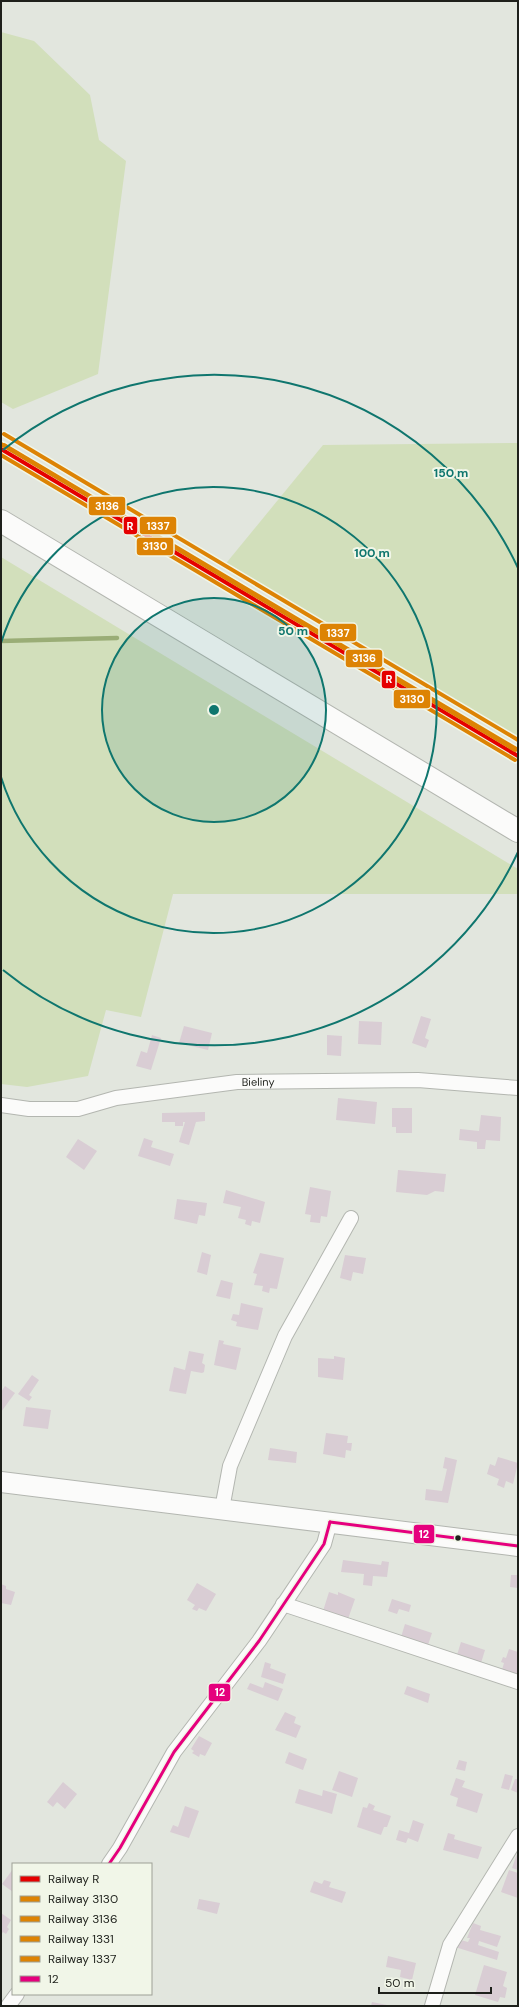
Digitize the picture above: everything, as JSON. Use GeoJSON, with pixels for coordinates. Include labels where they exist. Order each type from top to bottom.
{"type":"FeatureCollection","features":[{"type":"Feature","properties":{"kind":"main road"},"geometry":{"type":"LineString","coordinates":[[1,521],[518,831]]}},
{"type":"Feature","properties":{"kind":"main road"},"geometry":{"type":"LineString","coordinates":[[1,1482],[518,1546]]}},
{"type":"Feature","properties":{"kind":"street","name":"Bieliny"},"geometry":{"type":"LineString","coordinates":[[1,1105],[29,1109],[78,1108],[116,1098],[236,1082],[418,1080],[518,1088]]}},
{"type":"Feature","properties":{"kind":"street"},"geometry":{"type":"LineString","coordinates":[[222,1509],[230,1466],[285,1336],[351,1218]]}},
{"type":"Feature","properties":{"kind":"street"},"geometry":{"type":"LineString","coordinates":[[110,1863],[120,1848],[174,1752],[259,1641],[324,1544],[330,1522]]}},
{"type":"Feature","properties":{"kind":"street"},"geometry":{"type":"LineString","coordinates":[[283,1604],[518,1682]]}},
{"type":"Feature","properties":{"kind":"street"},"geometry":{"type":"LineString","coordinates":[[432,2006],[450,1945],[518,1836]]}},
{"type":"Feature","properties":{"kind":"street"},"geometry":{"type":"LineString","coordinates":[[8,2006],[16,1995]]}},
{"type":"Feature","properties":{"kind":"green space"},"geometry":{"type":"Polygon","coordinates":[[[1,32],[34,41],[90,95],[99,140],[126,161],[98,374],[13,409],[1,402],[1,32]]]}},
{"type":"Feature","properties":{"kind":"green space"},"geometry":{"type":"Polygon","coordinates":[[[518,443],[518,737],[223,567],[323,445],[518,443]]]}},
{"type":"Feature","properties":{"kind":"green space"},"geometry":{"type":"Polygon","coordinates":[[[1,557],[518,869],[518,894],[173,894],[141,1017],[106,1010],[88,1076],[27,1087],[1,1084],[1,557]]]}},
{"type":"Feature","properties":{"kind":"building"},"geometry":{"type":"Polygon","coordinates":[[[421,1016],[431,1019],[425,1038],[429,1040],[426,1048],[412,1043],[421,1016]]]}},
{"type":"Feature","properties":{"kind":"building"},"geometry":{"type":"Polygon","coordinates":[[[359,1021],[382,1022],[381,1045],[358,1044],[359,1021]]]}},
{"type":"Feature","properties":{"kind":"building"},"geometry":{"type":"Polygon","coordinates":[[[184,1026],[212,1033],[208,1050],[179,1043],[184,1026]]]}},
{"type":"Feature","properties":{"kind":"building"},"geometry":{"type":"Polygon","coordinates":[[[152,1035],[161,1038],[151,1070],[136,1066],[141,1051],[147,1053],[152,1035]]]}},
{"type":"Feature","properties":{"kind":"building"},"geometry":{"type":"Polygon","coordinates":[[[327,1035],[342,1036],[341,1056],[327,1055],[327,1035]]]}},
{"type":"Feature","properties":{"kind":"building"},"geometry":{"type":"Polygon","coordinates":[[[338,1098],[377,1102],[375,1124],[336,1120],[338,1098]]]}},
{"type":"Feature","properties":{"kind":"building"},"geometry":{"type":"Polygon","coordinates":[[[392,1108],[412,1108],[412,1133],[396,1133],[396,1127],[392,1127],[392,1108]]]}},
{"type":"Feature","properties":{"kind":"building"},"geometry":{"type":"Polygon","coordinates":[[[205,1112],[205,1121],[196,1122],[189,1145],[179,1142],[185,1122],[183,1122],[183,1126],[175,1126],[175,1122],[162,1122],[162,1113],[205,1112]]]}},
{"type":"Feature","properties":{"kind":"building"},"geometry":{"type":"Polygon","coordinates":[[[481,1115],[501,1117],[500,1141],[486,1140],[485,1149],[477,1149],[477,1142],[459,1140],[460,1129],[479,1131],[481,1115]]]}},
{"type":"Feature","properties":{"kind":"building"},"geometry":{"type":"Polygon","coordinates":[[[144,1138],[153,1141],[151,1147],[174,1154],[170,1166],[138,1156],[144,1138]]]}},
{"type":"Feature","properties":{"kind":"building"},"geometry":{"type":"Polygon","coordinates":[[[78,1139],[97,1151],[84,1170],[66,1157],[78,1139]]]}},
{"type":"Feature","properties":{"kind":"building"},"geometry":{"type":"Polygon","coordinates":[[[398,1170],[446,1174],[444,1192],[435,1191],[427,1195],[396,1192],[398,1170]]]}},
{"type":"Feature","properties":{"kind":"building"},"geometry":{"type":"Polygon","coordinates":[[[310,1187],[331,1191],[327,1217],[321,1216],[320,1223],[310,1222],[311,1215],[305,1214],[310,1187]]]}},
{"type":"Feature","properties":{"kind":"building"},"geometry":{"type":"Polygon","coordinates":[[[226,1190],[265,1202],[260,1223],[252,1221],[251,1226],[245,1224],[246,1220],[238,1218],[241,1207],[223,1203],[226,1190]]]}},
{"type":"Feature","properties":{"kind":"building"},"geometry":{"type":"Polygon","coordinates":[[[177,1199],[207,1203],[205,1216],[199,1215],[197,1224],[174,1219],[177,1199]]]}},
{"type":"Feature","properties":{"kind":"building"},"geometry":{"type":"Polygon","coordinates":[[[202,1252],[211,1255],[207,1275],[197,1272],[202,1252]]]}},
{"type":"Feature","properties":{"kind":"building"},"geometry":{"type":"Polygon","coordinates":[[[260,1253],[284,1258],[277,1289],[270,1288],[269,1293],[262,1291],[263,1286],[254,1285],[257,1274],[253,1273],[260,1253]]]}},
{"type":"Feature","properties":{"kind":"building"},"geometry":{"type":"Polygon","coordinates":[[[345,1255],[366,1258],[363,1274],[353,1272],[351,1281],[340,1278],[345,1255]]]}},
{"type":"Feature","properties":{"kind":"building"},"geometry":{"type":"Polygon","coordinates":[[[221,1280],[233,1283],[230,1299],[216,1296],[221,1280]]]}},
{"type":"Feature","properties":{"kind":"building"},"geometry":{"type":"Polygon","coordinates":[[[241,1303],[263,1308],[258,1330],[236,1326],[237,1322],[231,1320],[233,1314],[239,1315],[241,1303]]]}},
{"type":"Feature","properties":{"kind":"building"},"geometry":{"type":"Polygon","coordinates":[[[219,1340],[224,1341],[223,1344],[241,1348],[236,1370],[214,1365],[219,1340]]]}},
{"type":"Feature","properties":{"kind":"building"},"geometry":{"type":"Polygon","coordinates":[[[189,1351],[204,1354],[202,1363],[205,1365],[204,1372],[191,1371],[186,1394],[169,1391],[174,1367],[185,1370],[189,1351]]]}},
{"type":"Feature","properties":{"kind":"building"},"geometry":{"type":"Polygon","coordinates":[[[334,1356],[345,1358],[343,1380],[318,1377],[318,1358],[334,1359],[334,1356]]]}},
{"type":"Feature","properties":{"kind":"building"},"geometry":{"type":"Polygon","coordinates":[[[32,1375],[39,1380],[29,1395],[32,1397],[29,1401],[18,1394],[32,1375]]]}},
{"type":"Feature","properties":{"kind":"building"},"geometry":{"type":"Polygon","coordinates":[[[5,1386],[15,1393],[1,1412],[1,1392],[5,1386]]]}},
{"type":"Feature","properties":{"kind":"building"},"geometry":{"type":"Polygon","coordinates":[[[26,1407],[51,1410],[48,1429],[23,1426],[26,1407]]]}},
{"type":"Feature","properties":{"kind":"building"},"geometry":{"type":"Polygon","coordinates":[[[326,1433],[348,1436],[347,1443],[352,1443],[351,1451],[346,1450],[345,1458],[323,1454],[326,1433]]]}},
{"type":"Feature","properties":{"kind":"building"},"geometry":{"type":"Polygon","coordinates":[[[270,1448],[297,1452],[296,1463],[268,1460],[270,1448]]]}},
{"type":"Feature","properties":{"kind":"building"},"geometry":{"type":"Polygon","coordinates":[[[445,1457],[457,1460],[448,1503],[425,1500],[426,1489],[442,1491],[447,1469],[443,1468],[445,1457]]]}},
{"type":"Feature","properties":{"kind":"building"},"geometry":{"type":"Polygon","coordinates":[[[498,1457],[518,1463],[513,1484],[506,1481],[504,1488],[497,1485],[499,1479],[487,1474],[490,1464],[495,1466],[498,1457]]]}},
{"type":"Feature","properties":{"kind":"building"},"geometry":{"type":"Polygon","coordinates":[[[343,1560],[381,1565],[382,1561],[389,1562],[387,1577],[373,1576],[372,1586],[363,1585],[364,1574],[341,1572],[343,1560]]]}},
{"type":"Feature","properties":{"kind":"building"},"geometry":{"type":"Polygon","coordinates":[[[511,1575],[518,1575],[518,1588],[510,1587],[511,1575]]]}},
{"type":"Feature","properties":{"kind":"building"},"geometry":{"type":"Polygon","coordinates":[[[197,1583],[216,1594],[206,1611],[199,1608],[197,1611],[192,1609],[195,1605],[187,1600],[197,1583]]]}},
{"type":"Feature","properties":{"kind":"building"},"geometry":{"type":"Polygon","coordinates":[[[1,1584],[6,1586],[6,1589],[15,1592],[11,1605],[1,1603],[1,1584]]]}},
{"type":"Feature","properties":{"kind":"building"},"geometry":{"type":"Polygon","coordinates":[[[329,1592],[338,1595],[338,1592],[355,1599],[348,1619],[323,1611],[329,1592]]]}},
{"type":"Feature","properties":{"kind":"building"},"geometry":{"type":"Polygon","coordinates":[[[392,1599],[411,1605],[409,1612],[399,1609],[397,1614],[388,1611],[392,1599]]]}},
{"type":"Feature","properties":{"kind":"building"},"geometry":{"type":"Polygon","coordinates":[[[405,1624],[432,1633],[428,1645],[401,1637],[405,1624]]]}},
{"type":"Feature","properties":{"kind":"building"},"geometry":{"type":"Polygon","coordinates":[[[461,1642],[485,1650],[481,1663],[457,1655],[461,1642]]]}},
{"type":"Feature","properties":{"kind":"building"},"geometry":{"type":"Polygon","coordinates":[[[509,1649],[518,1652],[518,1675],[502,1670],[504,1663],[501,1662],[503,1657],[506,1658],[509,1649]]]}},
{"type":"Feature","properties":{"kind":"building"},"geometry":{"type":"Polygon","coordinates":[[[265,1662],[271,1664],[270,1668],[286,1674],[283,1684],[261,1677],[265,1662]]]}},
{"type":"Feature","properties":{"kind":"building"},"geometry":{"type":"Polygon","coordinates":[[[265,1682],[283,1689],[278,1701],[247,1689],[250,1683],[263,1688],[265,1682]]]}},
{"type":"Feature","properties":{"kind":"building"},"geometry":{"type":"Polygon","coordinates":[[[407,1686],[430,1694],[428,1703],[404,1694],[407,1686]]]}},
{"type":"Feature","properties":{"kind":"building"},"geometry":{"type":"Polygon","coordinates":[[[285,1712],[296,1717],[294,1723],[301,1726],[296,1738],[275,1730],[285,1712]]]}},
{"type":"Feature","properties":{"kind":"building"},"geometry":{"type":"Polygon","coordinates":[[[199,1736],[212,1743],[205,1756],[200,1754],[199,1757],[192,1753],[194,1751],[191,1749],[199,1736]]]}},
{"type":"Feature","properties":{"kind":"building"},"geometry":{"type":"Polygon","coordinates":[[[289,1752],[307,1759],[303,1770],[285,1763],[289,1752]]]}},
{"type":"Feature","properties":{"kind":"building"},"geometry":{"type":"Polygon","coordinates":[[[459,1760],[467,1762],[465,1771],[456,1769],[459,1760]]]}},
{"type":"Feature","properties":{"kind":"building"},"geometry":{"type":"Polygon","coordinates":[[[339,1771],[358,1778],[352,1797],[332,1790],[339,1771]]]}},
{"type":"Feature","properties":{"kind":"building"},"geometry":{"type":"Polygon","coordinates":[[[505,1774],[513,1776],[509,1790],[501,1788],[505,1774]]]}},
{"type":"Feature","properties":{"kind":"building"},"geometry":{"type":"Polygon","coordinates":[[[456,1778],[465,1781],[462,1787],[483,1794],[477,1813],[456,1806],[458,1798],[450,1795],[456,1778]]]}},
{"type":"Feature","properties":{"kind":"building"},"geometry":{"type":"Polygon","coordinates":[[[515,1779],[518,1779],[518,1793],[511,1790],[515,1779]]]}},
{"type":"Feature","properties":{"kind":"building"},"geometry":{"type":"Polygon","coordinates":[[[63,1782],[77,1794],[65,1809],[57,1802],[53,1807],[47,1802],[63,1782]]]}},
{"type":"Feature","properties":{"kind":"building"},"geometry":{"type":"Polygon","coordinates":[[[299,1789],[322,1796],[323,1790],[337,1794],[332,1814],[295,1803],[299,1789]]]}},
{"type":"Feature","properties":{"kind":"building"},"geometry":{"type":"Polygon","coordinates":[[[369,1803],[375,1806],[373,1810],[391,1816],[387,1827],[384,1827],[381,1835],[357,1827],[363,1807],[367,1808],[369,1803]]]}},
{"type":"Feature","properties":{"kind":"building"},"geometry":{"type":"Polygon","coordinates":[[[185,1806],[199,1811],[189,1838],[170,1832],[173,1825],[178,1827],[185,1806]]]}},
{"type":"Feature","properties":{"kind":"building"},"geometry":{"type":"Polygon","coordinates":[[[413,1820],[424,1824],[418,1842],[408,1838],[406,1843],[396,1840],[399,1830],[409,1833],[413,1820]]]}},
{"type":"Feature","properties":{"kind":"building"},"geometry":{"type":"Polygon","coordinates":[[[448,1833],[455,1835],[454,1839],[482,1847],[478,1859],[443,1850],[448,1833]]]}},
{"type":"Feature","properties":{"kind":"building"},"geometry":{"type":"Polygon","coordinates":[[[518,1851],[518,1870],[512,1868],[518,1851]]]}},
{"type":"Feature","properties":{"kind":"building"},"geometry":{"type":"Polygon","coordinates":[[[12,1870],[12,1891],[2,1884],[12,1870]]]}},
{"type":"Feature","properties":{"kind":"building"},"geometry":{"type":"Polygon","coordinates":[[[509,1870],[518,1873],[518,1898],[501,1892],[509,1870]]]}},
{"type":"Feature","properties":{"kind":"building"},"geometry":{"type":"Polygon","coordinates":[[[324,1880],[331,1882],[329,1887],[346,1892],[342,1903],[310,1892],[314,1881],[322,1884],[324,1880]]]}},
{"type":"Feature","properties":{"kind":"building"},"geometry":{"type":"Polygon","coordinates":[[[199,1899],[220,1903],[217,1914],[197,1909],[199,1899]]]}},
{"type":"Feature","properties":{"kind":"building"},"geometry":{"type":"Polygon","coordinates":[[[1,1913],[11,1920],[7,1927],[9,1929],[6,1934],[3,1932],[1,1935],[1,1913]]]}},
{"type":"Feature","properties":{"kind":"building"},"geometry":{"type":"Polygon","coordinates":[[[473,1923],[481,1926],[480,1930],[501,1936],[497,1947],[479,1941],[478,1945],[499,1952],[497,1960],[455,1947],[457,1939],[468,1942],[470,1938],[467,1938],[473,1923]]]}},
{"type":"Feature","properties":{"kind":"building"},"geometry":{"type":"Polygon","coordinates":[[[388,1956],[416,1963],[412,1980],[400,1977],[401,1970],[386,1967],[388,1956]]]}},
{"type":"Feature","properties":{"kind":"building"},"geometry":{"type":"Polygon","coordinates":[[[484,1965],[507,1972],[503,1986],[507,1988],[505,1998],[500,1997],[498,2002],[475,1995],[484,1965]]]}},
{"type":"Feature","properties":{"kind":"building"},"geometry":{"type":"Polygon","coordinates":[[[372,2002],[387,2005],[387,2006],[371,2006],[372,2002]]]}},
{"type":"Feature","properties":{"kind":"waterway"},"geometry":{"type":"LineString","coordinates":[[1,641],[117,638]]}},
{"type":"Feature","properties":{"kind":"rail line","name":"1337"},"geometry":{"type":"LineString","coordinates":[[4,434],[518,740]]}},
{"type":"Feature","properties":{"kind":"rail line","name":"1331"},"geometry":{"type":"LineString","coordinates":[[1,444],[515,750]]}},
{"type":"Feature","properties":{"kind":"rail line","name":"3136"},"geometry":{"type":"LineString","coordinates":[[4,445],[518,750]]}},
{"type":"Feature","properties":{"kind":"rail line","name":"R"},"geometry":{"type":"LineString","coordinates":[[1,449],[518,756]]}},
{"type":"Feature","properties":{"kind":"rail line","name":"3130"},"geometry":{"type":"LineString","coordinates":[[1,455],[515,760]]}},
{"type":"Feature","properties":{"kind":"transit line","name":"12"},"geometry":{"type":"LineString","coordinates":[[330,1522],[518,1546]]}},
{"type":"Feature","properties":{"kind":"transit line","name":"12"},"geometry":{"type":"LineString","coordinates":[[110,1863],[120,1848],[174,1752],[259,1641],[324,1544],[330,1522]]}}]}
